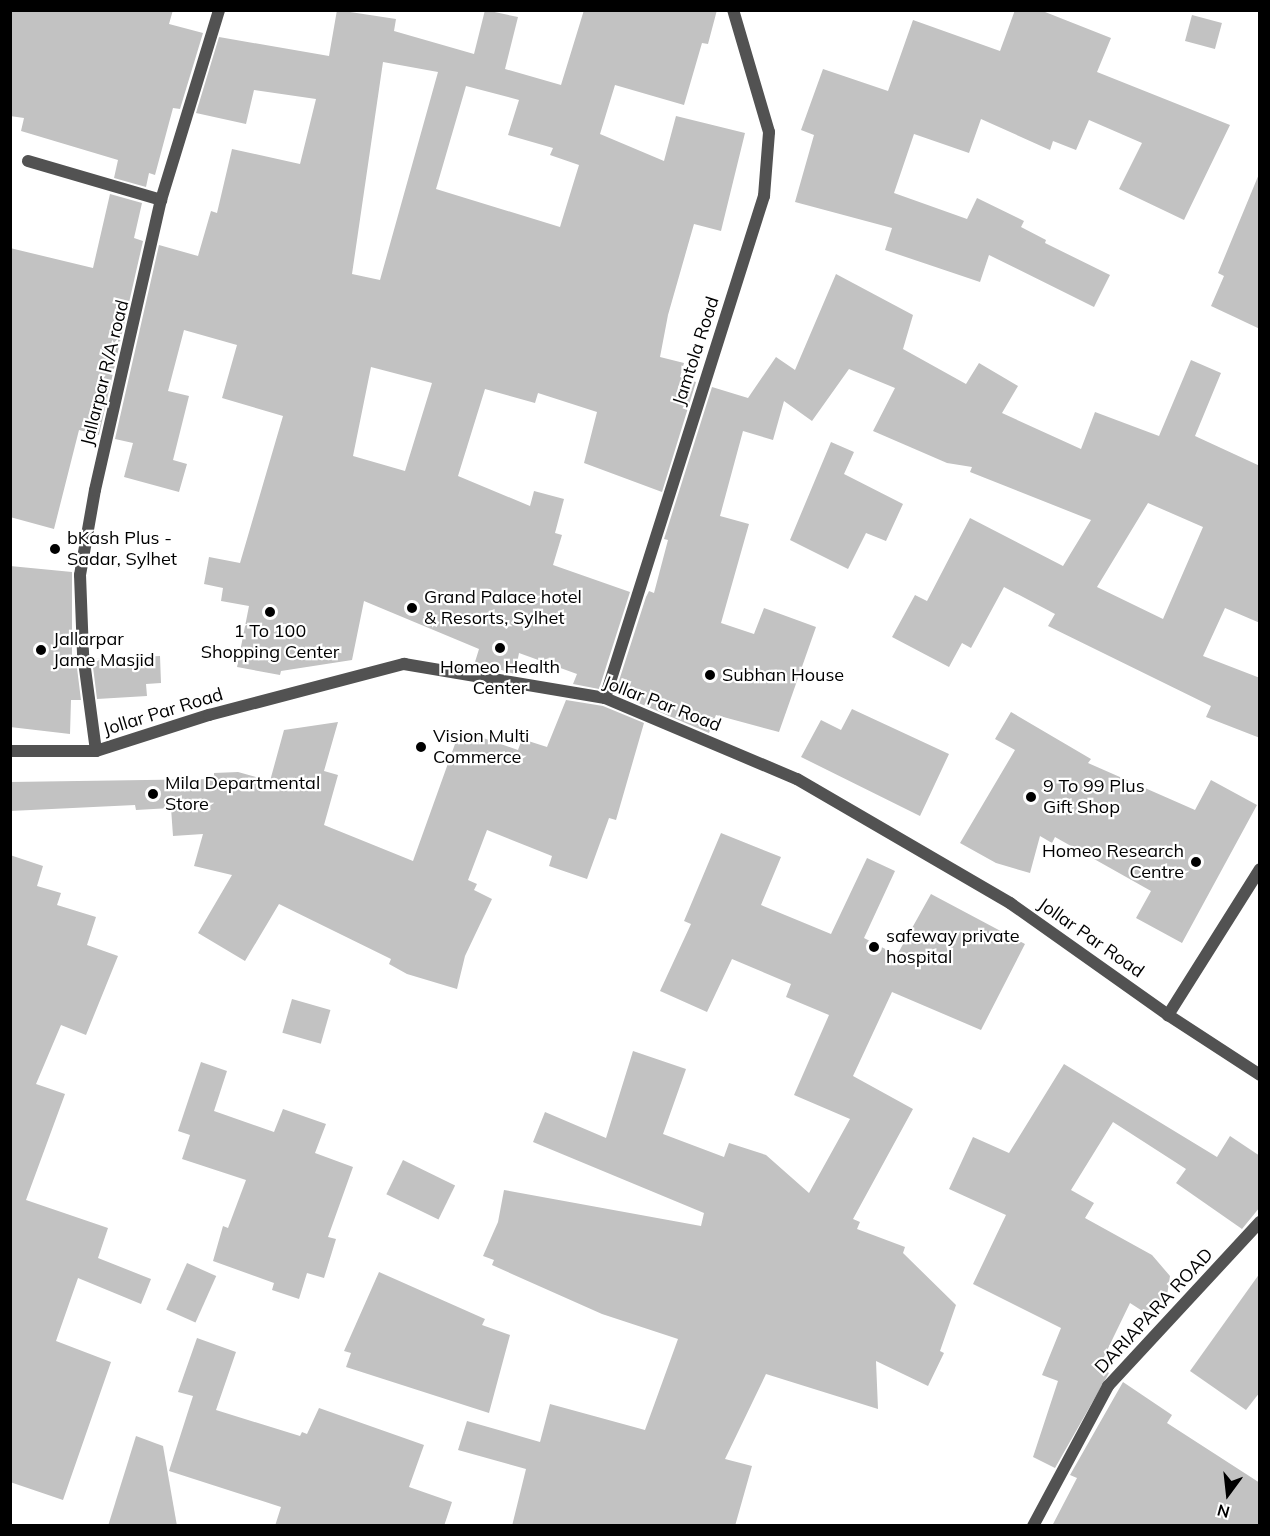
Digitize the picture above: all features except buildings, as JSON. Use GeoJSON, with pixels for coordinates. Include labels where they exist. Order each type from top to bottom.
{"type":"FeatureCollection","features":[{"type":"Feature","properties":{"kind":"street","name":"Jallarpar R/A road"},"geometry":{"type":"LineString","coordinates":[[96,752],[84,653],[80,575],[94,490],[161,200],[219,10]]}},
{"type":"Feature","properties":{"kind":"street","name":"Jamtola Road"},"geometry":{"type":"LineString","coordinates":[[605,698],[764,196],[769,132],[733,10]]}},
{"type":"Feature","properties":{"kind":"street"},"geometry":{"type":"LineString","coordinates":[[28,161],[161,200]]}},
{"type":"Feature","properties":{"kind":"street","name":"Jollar Par Road"},"geometry":{"type":"LineString","coordinates":[[10,751],[96,752],[209,715],[404,664],[605,698],[797,778],[1010,903],[1168,1014],[1260,1075]]}},
{"type":"Feature","properties":{"kind":"street"},"geometry":{"type":"LineString","coordinates":[[1168,1014],[1260,869]]}},
{"type":"Feature","properties":{"kind":"street","name":"DARIAPARA ROAD"},"geometry":{"type":"LineString","coordinates":[[1033,1526],[1108,1386],[1260,1222]]}},
{"type":"Feature","properties":{"kind":"place","name":"bKash Plus - Sadar, Sylhet"},"geometry":{"type":"Point","coordinates":[55,549]}},
{"type":"Feature","properties":{"kind":"place","name":"Grand Palace hotel & Resorts, Sylhet"},"geometry":{"type":"Point","coordinates":[412,608]}},
{"type":"Feature","properties":{"kind":"place","name":"1 To 100 Shopping Center"},"geometry":{"type":"Point","coordinates":[270,612]}},
{"type":"Feature","properties":{"kind":"place","name":"Homeo Health Center"},"geometry":{"type":"Point","coordinates":[500,648]}},
{"type":"Feature","properties":{"kind":"place","name":"Jallarpar Jame Masjid"},"geometry":{"type":"Point","coordinates":[41,650]}},
{"type":"Feature","properties":{"kind":"place","name":"Subhan House"},"geometry":{"type":"Point","coordinates":[710,675]}},
{"type":"Feature","properties":{"kind":"place","name":"Vision Multi Commerce"},"geometry":{"type":"Point","coordinates":[421,747]}},
{"type":"Feature","properties":{"kind":"place","name":"Mila Departmental Store"},"geometry":{"type":"Point","coordinates":[153,794]}},
{"type":"Feature","properties":{"kind":"place","name":"9 To 99 Plus Gift Shop"},"geometry":{"type":"Point","coordinates":[1031,797]}},
{"type":"Feature","properties":{"kind":"place","name":"Homeo Research Centre"},"geometry":{"type":"Point","coordinates":[1196,862]}},
{"type":"Feature","properties":{"kind":"place","name":"safeway private hospital"},"geometry":{"type":"Point","coordinates":[874,947]}}]}
